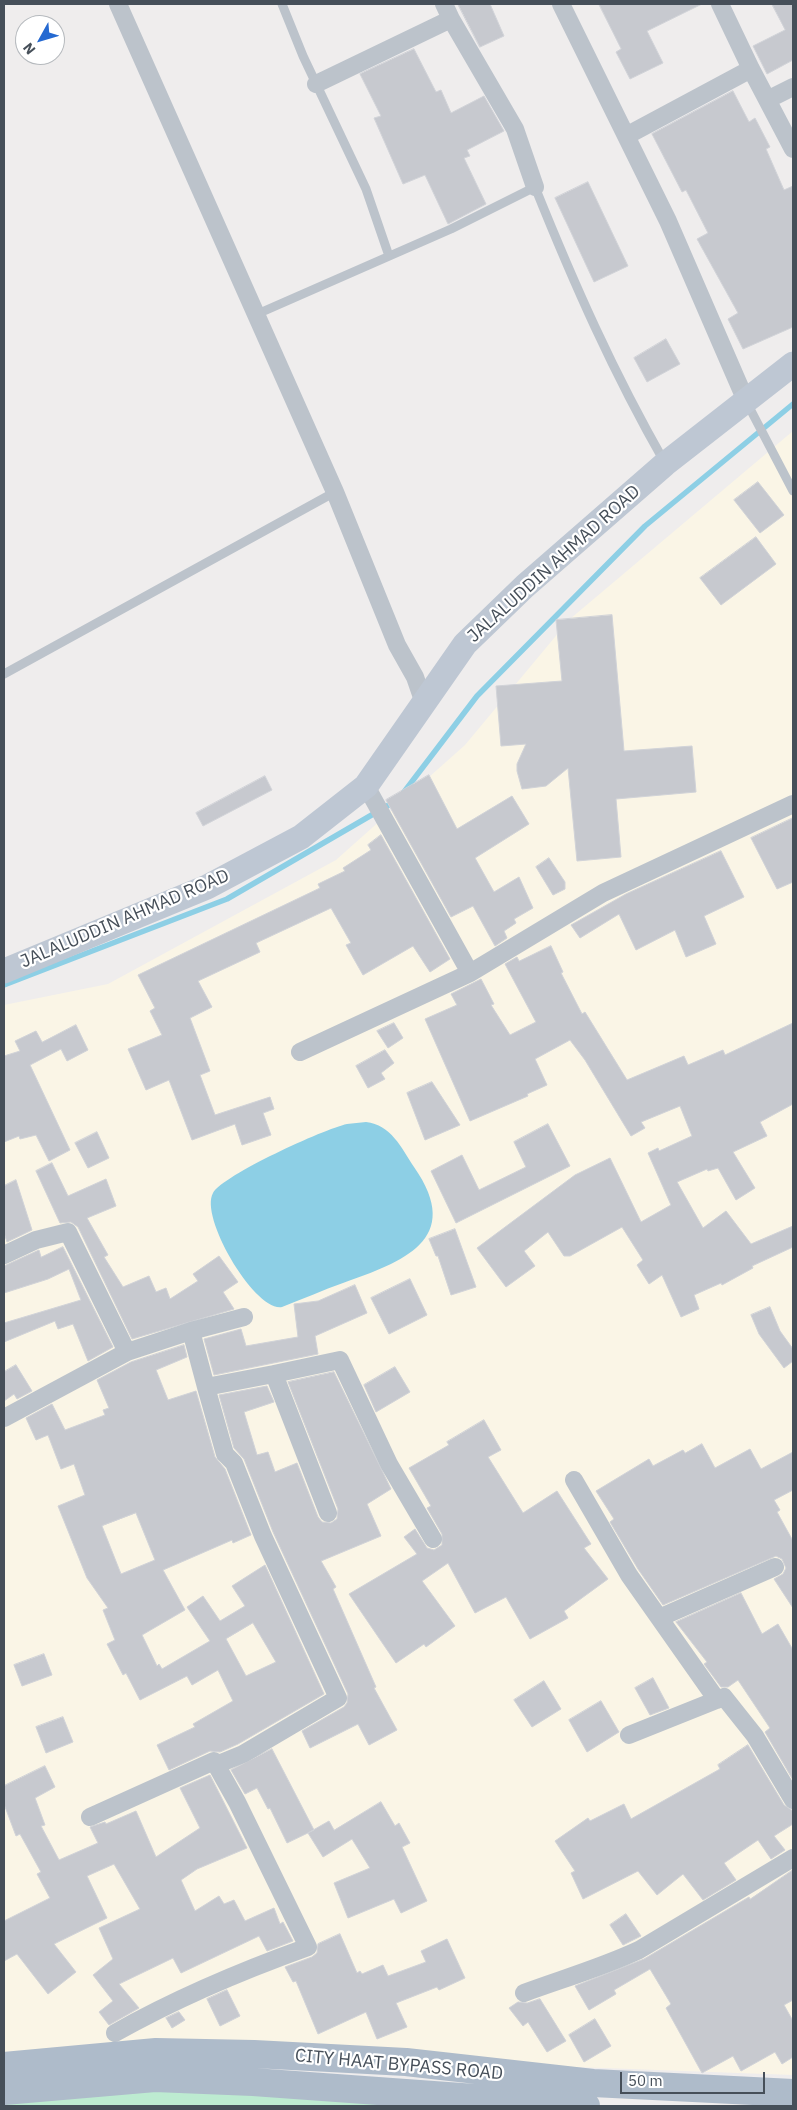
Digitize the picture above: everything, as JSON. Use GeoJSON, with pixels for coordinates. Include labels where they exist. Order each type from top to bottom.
{"type":"FeatureCollection","features":[{"type":"Feature","properties":{"kind":"main road","name":"CITY HAAT BYPASS ROAD"},"geometry":{"type":"LineString","coordinates":[[4,2066],[156,2052],[254,2054],[406,2062],[593,2083],[793,2093]]}},
{"type":"Feature","properties":{"kind":"main road","name":"CITY HAAT BYPASS ROAD"},"geometry":{"type":"LineString","coordinates":[[4,2091],[155,2078],[253,2082],[577,2106]]}},
{"type":"Feature","properties":{"kind":"street"},"geometry":{"type":"LineString","coordinates":[[118,4],[335,492],[397,644],[415,677],[424,703]]}},
{"type":"Feature","properties":{"kind":"street"},"geometry":{"type":"LineString","coordinates":[[561,4],[668,221],[746,401]]}},
{"type":"Feature","properties":{"kind":"street"},"geometry":{"type":"LineString","coordinates":[[720,4],[751,69],[769,99],[793,149]]}},
{"type":"Feature","properties":{"kind":"street"},"geometry":{"type":"LineString","coordinates":[[316,84],[448,11],[515,129],[535,187]]}},
{"type":"Feature","properties":{"kind":"street"},"geometry":{"type":"LineString","coordinates":[[626,136],[751,69]]}},
{"type":"Feature","properties":{"kind":"street"},"geometry":{"type":"LineString","coordinates":[[769,99],[793,87]]}},
{"type":"Feature","properties":{"kind":"street","name":"JALALUDDIN AHMAD ROAD"},"geometry":{"type":"LineString","coordinates":[[6,967],[207,887],[301,836],[366,786],[465,644],[525,586],[665,464],[793,364]]}},
{"type":"Feature","properties":{"kind":"street"},"geometry":{"type":"LineString","coordinates":[[366,786],[470,973]]}},
{"type":"Feature","properties":{"kind":"street"},"geometry":{"type":"LineString","coordinates":[[300,1052],[470,973],[603,893],[793,804]]}},
{"type":"Feature","properties":{"kind":"street"},"geometry":{"type":"LineString","coordinates":[[4,1255],[36,1240],[68,1232],[127,1352]]}},
{"type":"Feature","properties":{"kind":"street"},"geometry":{"type":"LineString","coordinates":[[4,1418],[127,1352],[191,1331],[244,1317]]}},
{"type":"Feature","properties":{"kind":"street"},"geometry":{"type":"LineString","coordinates":[[191,1331],[225,1454],[234,1463],[263,1536],[338,1698],[243,1754],[216,1765]]}},
{"type":"Feature","properties":{"kind":"street"},"geometry":{"type":"LineString","coordinates":[[206,1387],[340,1360],[389,1464],[433,1539]]}},
{"type":"Feature","properties":{"kind":"street"},"geometry":{"type":"LineString","coordinates":[[274,1374],[328,1513]]}},
{"type":"Feature","properties":{"kind":"street"},"geometry":{"type":"LineString","coordinates":[[574,1480],[629,1575],[717,1700]]}},
{"type":"Feature","properties":{"kind":"street"},"geometry":{"type":"LineString","coordinates":[[659,1618],[775,1567]]}},
{"type":"Feature","properties":{"kind":"street"},"geometry":{"type":"LineString","coordinates":[[629,1735],[724,1697],[755,1736],[793,1800]]}},
{"type":"Feature","properties":{"kind":"street"},"geometry":{"type":"LineString","coordinates":[[90,1817],[214,1761],[237,1802],[308,1947],[240,1971],[148,2014],[115,2033]]}},
{"type":"Feature","properties":{"kind":"street"},"geometry":{"type":"LineString","coordinates":[[524,1993],[594,1967],[614,1962],[640,1950],[793,1858]]}},
{"type":"Feature","properties":{"kind":"lane"},"geometry":{"type":"LineString","coordinates":[[282,4],[316,84],[366,189],[388,256]]}},
{"type":"Feature","properties":{"kind":"lane"},"geometry":{"type":"LineString","coordinates":[[255,315],[451,229],[535,187],[578,295],[629,400],[665,464]]}},
{"type":"Feature","properties":{"kind":"lane"},"geometry":{"type":"LineString","coordinates":[[746,401],[793,491]]}},
{"type":"Feature","properties":{"kind":"lane"},"geometry":{"type":"LineString","coordinates":[[4,674],[335,492]]}},
{"type":"Feature","properties":{"kind":"shaded area"},"geometry":{"type":"Polygon","coordinates":[[[793,431],[793,2075],[59,2048],[4,2059],[4,1005],[108,984],[336,860],[465,745],[570,619],[793,431]]]}},
{"type":"Feature","properties":{"kind":"green space"},"geometry":{"type":"Polygon","coordinates":[[[66,2087],[539,2106],[4,2106],[4,2103],[66,2087]]]}},
{"type":"Feature","properties":{"kind":"water"},"geometry":{"type":"Polygon","coordinates":[[[366,1122],[382,1127],[389,1132],[414,1167],[428,1192],[433,1213],[430,1230],[420,1244],[405,1256],[386,1266],[282,1307],[271,1305],[258,1295],[232,1261],[214,1222],[211,1205],[213,1193],[235,1175],[297,1143],[347,1124],[366,1122]]]}},
{"type":"Feature","properties":{"kind":"building"},"geometry":{"type":"Polygon","coordinates":[[[458,4],[490,4],[504,36],[480,47],[458,4]]]}},
{"type":"Feature","properties":{"kind":"building"},"geometry":{"type":"Polygon","coordinates":[[[599,4],[702,4],[647,31],[663,63],[630,79],[616,52],[621,49],[599,4]]]}},
{"type":"Feature","properties":{"kind":"building"},"geometry":{"type":"Polygon","coordinates":[[[772,4],[793,4],[793,60],[767,74],[753,46],[785,30],[772,4]]]}},
{"type":"Feature","properties":{"kind":"building"},"geometry":{"type":"Polygon","coordinates":[[[414,49],[436,92],[441,90],[451,113],[484,96],[504,131],[467,150],[470,156],[464,158],[486,204],[448,224],[425,175],[403,184],[374,118],[381,116],[360,74],[414,49]]]}},
{"type":"Feature","properties":{"kind":"building"},"geometry":{"type":"Polygon","coordinates":[[[733,91],[749,122],[755,118],[770,147],[766,149],[784,190],[793,186],[793,327],[743,349],[728,319],[738,313],[697,239],[708,233],[686,190],[682,192],[652,134],[733,91]]]}},
{"type":"Feature","properties":{"kind":"building"},"geometry":{"type":"Polygon","coordinates":[[[588,182],[628,266],[594,282],[555,198],[588,182]]]}},
{"type":"Feature","properties":{"kind":"building"},"geometry":{"type":"Polygon","coordinates":[[[666,339],[680,364],[647,382],[634,358],[666,339]]]}},
{"type":"Feature","properties":{"kind":"building"},"geometry":{"type":"Polygon","coordinates":[[[758,482],[784,515],[760,533],[734,500],[758,482]]]}},
{"type":"Feature","properties":{"kind":"building"},"geometry":{"type":"Polygon","coordinates":[[[756,537],[776,564],[721,605],[700,578],[756,537]]]}},
{"type":"Feature","properties":{"kind":"building"},"geometry":{"type":"Polygon","coordinates":[[[612,615],[624,751],[692,746],[696,792],[616,799],[621,857],[577,861],[568,768],[546,786],[522,789],[517,764],[526,744],[501,746],[496,686],[562,681],[556,620],[612,615]]]}},
{"type":"Feature","properties":{"kind":"building"},"geometry":{"type":"Polygon","coordinates":[[[429,775],[457,829],[512,796],[529,824],[475,858],[494,892],[519,877],[533,908],[514,919],[516,923],[504,931],[507,938],[495,946],[473,906],[451,917],[386,800],[429,775]]]}},
{"type":"Feature","properties":{"kind":"building"},"geometry":{"type":"Polygon","coordinates":[[[265,776],[272,790],[203,826],[196,813],[265,776]]]}},
{"type":"Feature","properties":{"kind":"building"},"geometry":{"type":"Polygon","coordinates":[[[793,818],[793,882],[777,889],[751,838],[793,818]]]}},
{"type":"Feature","properties":{"kind":"building"},"geometry":{"type":"Polygon","coordinates":[[[381,835],[450,959],[430,972],[413,946],[363,975],[346,945],[351,943],[331,908],[256,943],[260,952],[198,981],[212,1007],[190,1018],[210,1071],[200,1075],[215,1115],[270,1097],[274,1109],[263,1113],[271,1135],[242,1145],[235,1124],[192,1140],[169,1080],[146,1090],[128,1049],[162,1035],[150,1011],[155,1008],[138,975],[320,888],[318,884],[345,871],[343,868],[371,850],[368,845],[381,835]]]}},
{"type":"Feature","properties":{"kind":"building"},"geometry":{"type":"Polygon","coordinates":[[[721,851],[744,897],[704,916],[716,944],[686,957],[675,930],[636,950],[619,914],[580,938],[571,925],[626,894],[721,851]]]}},
{"type":"Feature","properties":{"kind":"building"},"geometry":{"type":"Polygon","coordinates":[[[549,858],[565,882],[565,889],[553,895],[536,867],[549,858]]]}},
{"type":"Feature","properties":{"kind":"building"},"geometry":{"type":"Polygon","coordinates":[[[551,946],[563,972],[561,973],[582,1014],[585,1012],[627,1080],[684,1056],[688,1065],[723,1050],[725,1055],[793,1023],[793,1104],[760,1122],[767,1136],[733,1152],[755,1188],[736,1200],[718,1168],[708,1171],[707,1169],[677,1182],[703,1228],[726,1211],[751,1244],[793,1226],[793,1247],[752,1266],[753,1268],[722,1285],[721,1283],[694,1295],[699,1309],[681,1317],[662,1275],[649,1284],[637,1265],[643,1260],[622,1227],[570,1256],[564,1256],[548,1232],[524,1251],[535,1266],[506,1287],[477,1248],[575,1175],[610,1158],[641,1222],[671,1205],[648,1153],[658,1148],[659,1151],[692,1136],[680,1106],[641,1122],[645,1128],[631,1136],[585,1060],[570,1040],[535,1059],[547,1085],[527,1094],[528,1096],[470,1121],[425,1019],[457,1005],[451,994],[481,979],[494,1004],[491,1005],[510,1035],[536,1022],[505,964],[517,957],[519,961],[551,946]]]}},
{"type":"Feature","properties":{"kind":"building"},"geometry":{"type":"Polygon","coordinates":[[[394,1023],[403,1038],[388,1048],[377,1031],[394,1023]]]}},
{"type":"Feature","properties":{"kind":"building"},"geometry":{"type":"Polygon","coordinates":[[[76,1025],[88,1050],[67,1061],[61,1049],[30,1065],[70,1150],[49,1161],[36,1135],[20,1139],[19,1136],[4,1142],[4,1056],[20,1051],[15,1041],[36,1031],[42,1042],[76,1025]]]}},
{"type":"Feature","properties":{"kind":"building"},"geometry":{"type":"Polygon","coordinates":[[[385,1050],[394,1063],[381,1073],[385,1079],[368,1088],[356,1066],[385,1050]]]}},
{"type":"Feature","properties":{"kind":"building"},"geometry":{"type":"Polygon","coordinates":[[[432,1082],[460,1125],[425,1140],[407,1093],[432,1082]]]}},
{"type":"Feature","properties":{"kind":"building"},"geometry":{"type":"Polygon","coordinates":[[[548,1124],[570,1166],[456,1223],[431,1171],[462,1155],[479,1190],[526,1167],[514,1142],[548,1124]]]}},
{"type":"Feature","properties":{"kind":"building"},"geometry":{"type":"Polygon","coordinates":[[[97,1132],[109,1158],[88,1168],[75,1143],[97,1132]]]}},
{"type":"Feature","properties":{"kind":"building"},"geometry":{"type":"Polygon","coordinates":[[[52,1163],[68,1196],[106,1179],[116,1206],[87,1218],[108,1255],[104,1257],[123,1287],[149,1276],[156,1292],[166,1288],[170,1299],[198,1281],[193,1274],[219,1256],[238,1282],[223,1292],[234,1309],[132,1339],[78,1227],[71,1222],[60,1223],[36,1171],[52,1163]]]}},
{"type":"Feature","properties":{"kind":"building"},"geometry":{"type":"Polygon","coordinates":[[[16,1180],[32,1230],[7,1242],[4,1233],[4,1186],[16,1180]]]}},
{"type":"Feature","properties":{"kind":"building"},"geometry":{"type":"Polygon","coordinates":[[[455,1229],[476,1287],[451,1295],[438,1256],[436,1256],[429,1239],[455,1229]]]}},
{"type":"Feature","properties":{"kind":"building"},"geometry":{"type":"Polygon","coordinates":[[[63,1247],[113,1347],[88,1361],[73,1324],[58,1329],[55,1321],[4,1342],[4,1323],[81,1300],[69,1269],[48,1279],[4,1293],[4,1266],[39,1250],[41,1257],[63,1247]]]}},
{"type":"Feature","properties":{"kind":"building"},"geometry":{"type":"Polygon","coordinates":[[[410,1279],[427,1315],[389,1334],[371,1298],[410,1279]]]}},
{"type":"Feature","properties":{"kind":"building"},"geometry":{"type":"Polygon","coordinates":[[[355,1285],[367,1313],[315,1336],[318,1354],[214,1375],[204,1339],[241,1329],[246,1346],[298,1337],[294,1304],[318,1301],[355,1285]]]}},
{"type":"Feature","properties":{"kind":"building"},"geometry":{"type":"Polygon","coordinates":[[[770,1307],[780,1331],[793,1349],[793,1361],[784,1368],[759,1334],[751,1315],[770,1307]]]}},
{"type":"Feature","properties":{"kind":"building"},"geometry":{"type":"Polygon","coordinates":[[[184,1345],[187,1357],[156,1370],[168,1400],[196,1391],[215,1457],[225,1469],[251,1535],[233,1543],[232,1540],[163,1570],[185,1610],[142,1635],[157,1666],[159,1664],[162,1669],[210,1641],[187,1607],[203,1596],[220,1621],[245,1606],[232,1586],[265,1565],[324,1694],[238,1744],[220,1752],[210,1751],[169,1770],[157,1745],[195,1727],[193,1724],[233,1701],[218,1670],[192,1685],[187,1676],[140,1700],[126,1673],[123,1675],[107,1644],[115,1640],[103,1610],[108,1608],[87,1578],[58,1506],[85,1495],[74,1464],[61,1469],[48,1435],[36,1440],[26,1418],[52,1404],[65,1430],[105,1415],[103,1410],[109,1408],[97,1380],[131,1362],[184,1345]],[[136,1513],[102,1526],[121,1574],[155,1560],[136,1513]],[[253,1623],[226,1639],[246,1676],[276,1662],[253,1623]]]}},
{"type":"Feature","properties":{"kind":"building"},"geometry":{"type":"Polygon","coordinates":[[[16,1365],[32,1391],[17,1399],[14,1394],[4,1401],[4,1372],[16,1365]]]}},
{"type":"Feature","properties":{"kind":"building"},"geometry":{"type":"Polygon","coordinates":[[[395,1367],[410,1392],[376,1412],[364,1385],[395,1367]]]}},
{"type":"Feature","properties":{"kind":"building"},"geometry":{"type":"Polygon","coordinates":[[[334,1372],[391,1489],[367,1504],[381,1536],[321,1561],[336,1587],[333,1589],[376,1687],[374,1688],[397,1730],[369,1745],[358,1724],[310,1748],[302,1731],[344,1707],[347,1703],[348,1694],[273,1532],[244,1459],[234,1448],[219,1395],[267,1386],[274,1402],[244,1412],[257,1455],[268,1452],[275,1472],[297,1463],[318,1517],[322,1522],[331,1523],[337,1519],[338,1509],[288,1382],[334,1372]]]}},
{"type":"Feature","properties":{"kind":"building"},"geometry":{"type":"Polygon","coordinates":[[[484,1420],[501,1450],[488,1457],[523,1513],[557,1491],[591,1544],[584,1548],[608,1579],[564,1611],[568,1618],[530,1639],[506,1597],[475,1613],[448,1563],[422,1581],[455,1626],[426,1647],[424,1644],[396,1663],[349,1594],[417,1554],[404,1537],[415,1529],[427,1548],[434,1550],[442,1545],[442,1534],[427,1508],[431,1506],[409,1468],[449,1445],[447,1442],[484,1420]]]}},
{"type":"Feature","properties":{"kind":"building"},"geometry":{"type":"Polygon","coordinates":[[[702,1444],[715,1468],[750,1449],[761,1469],[793,1452],[793,1490],[774,1500],[780,1510],[777,1512],[793,1541],[793,1608],[774,1579],[783,1574],[786,1568],[782,1559],[776,1556],[663,1605],[638,1569],[610,1522],[614,1519],[596,1491],[649,1459],[653,1466],[683,1450],[685,1453],[702,1444]]]}},
{"type":"Feature","properties":{"kind":"building"},"geometry":{"type":"Polygon","coordinates":[[[741,1593],[762,1634],[778,1624],[793,1650],[793,1780],[765,1732],[770,1728],[738,1680],[728,1687],[721,1687],[704,1664],[707,1662],[676,1622],[741,1593]]]}},
{"type":"Feature","properties":{"kind":"building"},"geometry":{"type":"Polygon","coordinates":[[[44,1654],[52,1675],[22,1686],[14,1665],[44,1654]]]}},
{"type":"Feature","properties":{"kind":"building"},"geometry":{"type":"Polygon","coordinates":[[[653,1678],[669,1708],[650,1715],[635,1688],[653,1678]]]}},
{"type":"Feature","properties":{"kind":"building"},"geometry":{"type":"Polygon","coordinates":[[[544,1681],[561,1709],[532,1727],[514,1700],[544,1681]]]}},
{"type":"Feature","properties":{"kind":"building"},"geometry":{"type":"Polygon","coordinates":[[[601,1701],[619,1732],[587,1752],[569,1720],[601,1701]]]}},
{"type":"Feature","properties":{"kind":"building"},"geometry":{"type":"Polygon","coordinates":[[[63,1717],[73,1742],[46,1753],[36,1727],[63,1717]]]}},
{"type":"Feature","properties":{"kind":"building"},"geometry":{"type":"Polygon","coordinates":[[[748,1745],[784,1805],[793,1811],[793,1824],[774,1836],[785,1850],[771,1859],[758,1840],[724,1863],[736,1880],[703,1900],[683,1874],[657,1895],[638,1871],[583,1899],[571,1873],[575,1871],[555,1841],[588,1818],[590,1821],[624,1804],[631,1819],[720,1769],[718,1765],[748,1745]]]}},
{"type":"Feature","properties":{"kind":"building"},"geometry":{"type":"Polygon","coordinates":[[[272,1749],[314,1830],[287,1843],[270,1808],[268,1809],[257,1788],[245,1794],[231,1770],[272,1749]]]}},
{"type":"Feature","properties":{"kind":"building"},"geometry":{"type":"Polygon","coordinates":[[[45,1766],[55,1787],[35,1798],[45,1825],[41,1826],[59,1860],[98,1843],[90,1827],[105,1822],[106,1824],[136,1811],[156,1857],[200,1828],[180,1788],[210,1775],[247,1848],[197,1869],[181,1880],[195,1911],[219,1896],[224,1904],[234,1900],[245,1921],[274,1908],[280,1924],[283,1922],[293,1941],[267,1951],[259,1936],[181,1973],[173,1958],[119,1984],[139,2008],[109,2025],[99,2012],[113,2001],[93,1975],[113,1959],[99,1928],[140,1909],[114,1864],[87,1876],[107,1918],[54,1944],[76,1972],[48,1994],[17,1954],[4,1961],[4,1921],[50,1898],[37,1874],[41,1872],[20,1834],[16,1836],[4,1804],[4,1786],[45,1766]]]}},
{"type":"Feature","properties":{"kind":"building"},"geometry":{"type":"Polygon","coordinates":[[[381,1802],[395,1826],[399,1823],[410,1843],[402,1847],[427,1901],[401,1913],[394,1899],[348,1918],[334,1883],[370,1868],[352,1839],[323,1857],[308,1833],[329,1821],[334,1830],[381,1802]]]}},
{"type":"Feature","properties":{"kind":"building"},"geometry":{"type":"Polygon","coordinates":[[[793,1870],[793,2000],[784,2005],[793,2021],[793,2057],[782,2064],[775,2052],[741,2071],[733,2056],[702,2073],[666,2008],[671,2004],[650,1969],[614,1990],[616,1994],[589,2010],[575,1986],[644,1959],[749,1897],[750,1899],[793,1870]]]}},
{"type":"Feature","properties":{"kind":"building"},"geometry":{"type":"Polygon","coordinates":[[[626,1914],[641,1936],[623,1945],[610,1925],[626,1914]]]}},
{"type":"Feature","properties":{"kind":"building"},"geometry":{"type":"Polygon","coordinates":[[[340,1934],[357,1973],[360,1971],[362,1974],[383,1965],[388,1976],[426,1962],[421,1951],[447,1939],[465,1978],[439,1990],[437,1987],[396,2003],[407,2027],[377,2039],[366,2012],[318,2034],[296,1981],[293,1982],[285,1967],[312,1957],[317,1953],[318,1944],[340,1934]]]}},
{"type":"Feature","properties":{"kind":"building"},"geometry":{"type":"Polygon","coordinates":[[[227,1990],[240,2016],[220,2026],[207,1999],[227,1990]]]}},
{"type":"Feature","properties":{"kind":"building"},"geometry":{"type":"Polygon","coordinates":[[[540,1999],[566,2041],[547,2052],[528,2022],[523,2026],[509,2008],[518,2002],[527,2003],[540,1999]]]}},
{"type":"Feature","properties":{"kind":"building"},"geometry":{"type":"Polygon","coordinates":[[[179,2012],[185,2020],[172,2028],[166,2018],[179,2012]]]}},
{"type":"Feature","properties":{"kind":"building"},"geometry":{"type":"Polygon","coordinates":[[[595,2019],[611,2046],[584,2062],[569,2035],[595,2019]]]}},
{"type":"Feature","properties":{"kind":"waterway"},"geometry":{"type":"LineString","coordinates":[[404,792],[477,696],[645,526],[793,404]]}},
{"type":"Feature","properties":{"kind":"waterway"},"geometry":{"type":"LineString","coordinates":[[4,985],[227,899],[394,802]]}}]}
